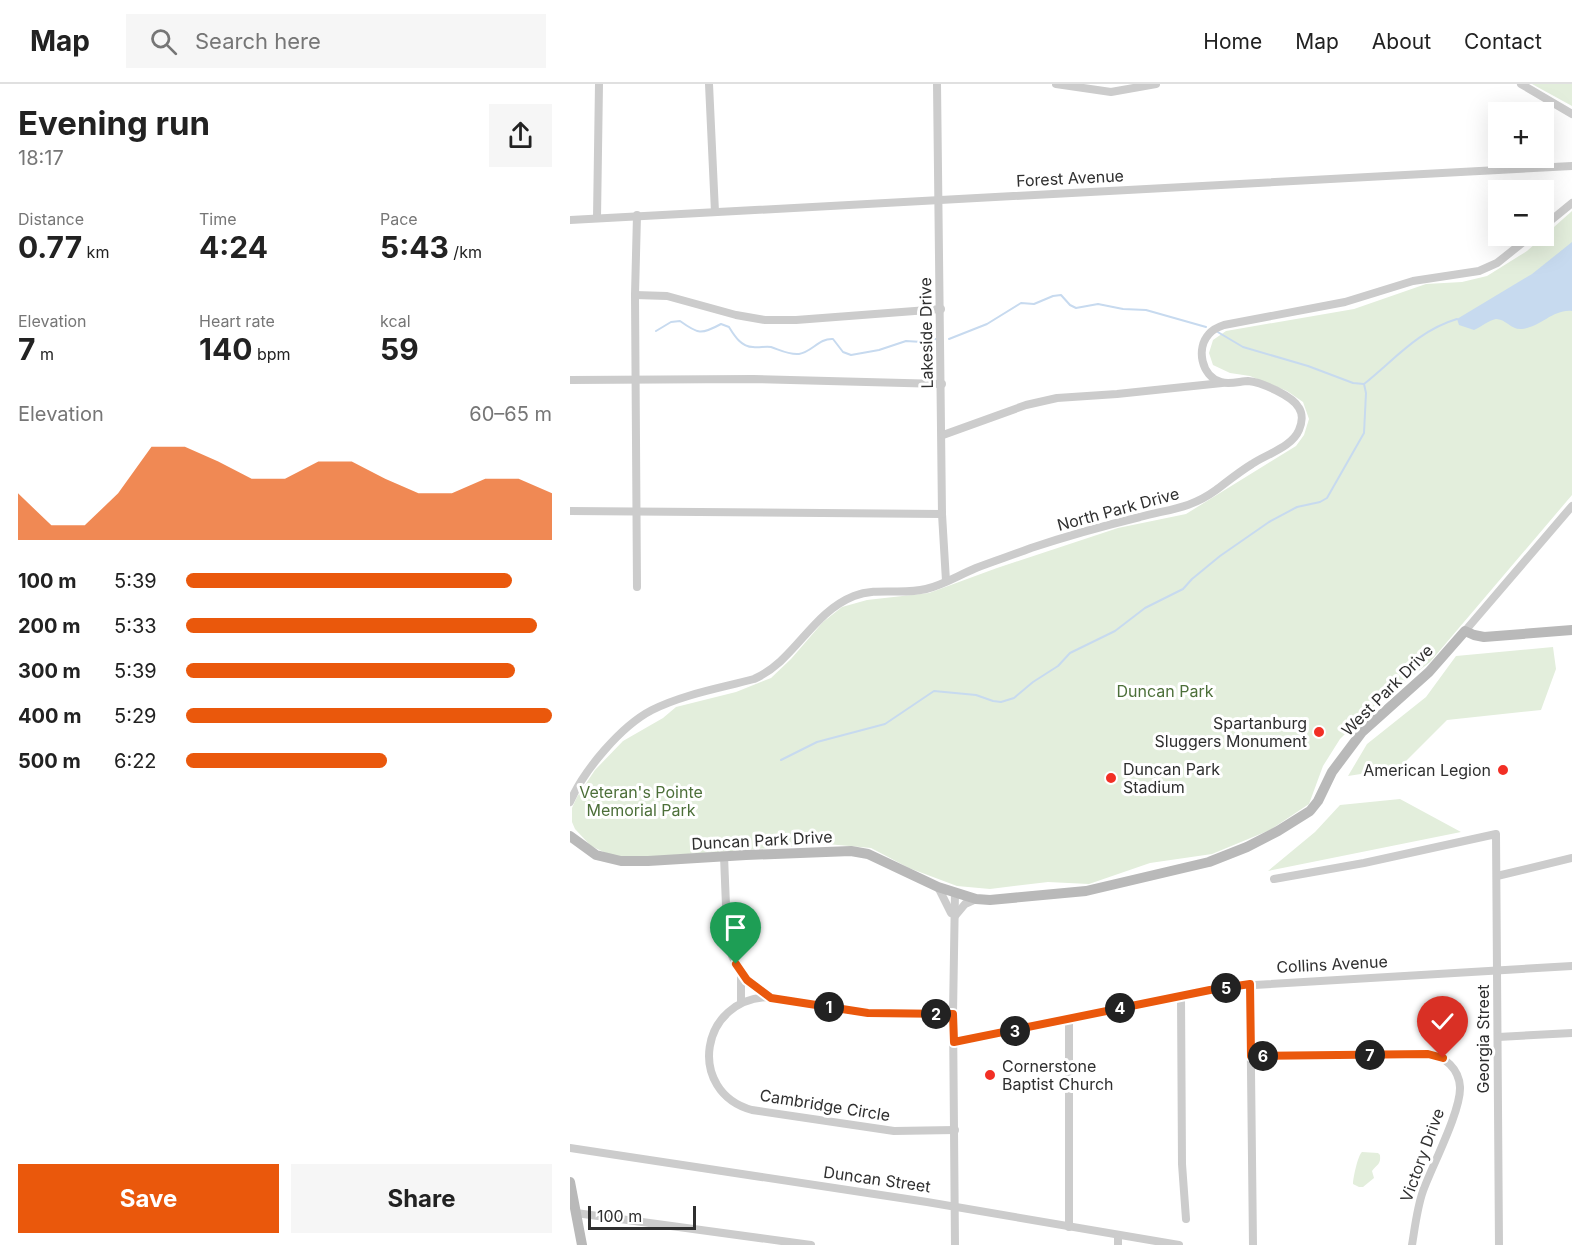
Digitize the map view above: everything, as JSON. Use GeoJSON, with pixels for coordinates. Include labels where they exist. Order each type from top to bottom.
{"type":"FeatureCollection","features":[{"type":"Feature","properties":{"kind":"street"},"geometry":{"type":"LineString","coordinates":[[597,218],[599,84]]}},
{"type":"Feature","properties":{"kind":"street"},"geometry":{"type":"LineString","coordinates":[[708,84],[715,212]]}},
{"type":"Feature","properties":{"kind":"street","name":"Lakeside Drive"},"geometry":{"type":"LineString","coordinates":[[937,84],[943,435],[942,514],[946,581]]}},
{"type":"Feature","properties":{"kind":"street"},"geometry":{"type":"LineString","coordinates":[[1056,84],[1111,92],[1156,84]]}},
{"type":"Feature","properties":{"kind":"street"},"geometry":{"type":"LineString","coordinates":[[1521,84],[1572,114]]}},
{"type":"Feature","properties":{"kind":"street","name":"Forest Avenue"},"geometry":{"type":"LineString","coordinates":[[570,220],[1572,166]]}},
{"type":"Feature","properties":{"kind":"street"},"geometry":{"type":"LineString","coordinates":[[1554,218],[1572,203]]}},
{"type":"Feature","properties":{"kind":"street"},"geometry":{"type":"LineString","coordinates":[[637,215],[635,294],[637,587]]}},
{"type":"Feature","properties":{"kind":"street"},"geometry":{"type":"LineString","coordinates":[[1222,383],[1207,370],[1202,357],[1203,343],[1217,327],[1345,302],[1413,281],[1479,271],[1497,263],[1518,246]]}},
{"type":"Feature","properties":{"kind":"street"},"geometry":{"type":"LineString","coordinates":[[635,294],[667,297],[765,320],[796,320],[941,309]]}},
{"type":"Feature","properties":{"kind":"street"},"geometry":{"type":"LineString","coordinates":[[570,380],[753,379],[942,384]]}},
{"type":"Feature","properties":{"kind":"street","name":"North Park Drive"},"geometry":{"type":"LineString","coordinates":[[570,802],[603,753],[642,716],[684,697],[764,675],[782,661],[824,615],[845,600],[871,592],[915,591],[1060,539],[1194,504],[1253,463],[1287,444],[1299,431],[1301,414],[1299,407],[1293,401],[1257,382],[1222,383],[1057,398],[1026,405],[943,435]]}},
{"type":"Feature","properties":{"kind":"street","name":"West Park Drive"},"geometry":{"type":"LineString","coordinates":[[955,892],[976,899],[1003,900],[1094,890],[1209,862],[1247,847],[1278,831],[1314,806],[1332,772],[1362,732],[1423,678],[1572,506]]}},
{"type":"Feature","properties":{"kind":"street"},"geometry":{"type":"LineString","coordinates":[[570,511],[942,514]]}},
{"type":"Feature","properties":{"kind":"street"},"geometry":{"type":"LineString","coordinates":[[1465,631],[1484,637],[1572,630]]}},
{"type":"Feature","properties":{"kind":"street","name":"Georgia Street"},"geometry":{"type":"LineString","coordinates":[[1274,879],[1364,863],[1496,834],[1499,1245]]}},
{"type":"Feature","properties":{"kind":"street","name":"Duncan Park Drive"},"geometry":{"type":"LineString","coordinates":[[570,836],[596,855],[612,860],[648,861],[851,850],[868,854],[938,887],[955,892]]}},
{"type":"Feature","properties":{"kind":"street"},"geometry":{"type":"LineString","coordinates":[[724,856],[730,946],[741,973],[741,1002],[756,998],[771,998],[868,1013],[953,1014]]}},
{"type":"Feature","properties":{"kind":"street"},"geometry":{"type":"LineString","coordinates":[[1497,876],[1572,858]]}},
{"type":"Feature","properties":{"kind":"street"},"geometry":{"type":"LineString","coordinates":[[938,887],[953,919]]}},
{"type":"Feature","properties":{"kind":"street"},"geometry":{"type":"LineString","coordinates":[[954,1245],[953,919],[955,892]]}},
{"type":"Feature","properties":{"kind":"street"},"geometry":{"type":"LineString","coordinates":[[953,919],[960,909],[976,899]]}},
{"type":"Feature","properties":{"kind":"street","name":"Collins Avenue"},"geometry":{"type":"LineString","coordinates":[[954,1042],[1250,984],[1572,966]]}},
{"type":"Feature","properties":{"kind":"street"},"geometry":{"type":"LineString","coordinates":[[741,973],[771,998]]}},
{"type":"Feature","properties":{"kind":"street"},"geometry":{"type":"LineString","coordinates":[[1250,984],[1253,1245]]}},
{"type":"Feature","properties":{"kind":"street"},"geometry":{"type":"LineString","coordinates":[[1181,996],[1182,1164],[1186,1219]]}},
{"type":"Feature","properties":{"kind":"street","name":"Cambridge Circle"},"geometry":{"type":"LineString","coordinates":[[741,1002],[721,1019],[710,1045],[712,1074],[722,1091],[735,1103],[752,1110],[866,1128],[913,1132],[955,1130]]}},
{"type":"Feature","properties":{"kind":"street"},"geometry":{"type":"LineString","coordinates":[[1069,1019],[1069,1227]]}},
{"type":"Feature","properties":{"kind":"street"},"geometry":{"type":"LineString","coordinates":[[1498,1037],[1572,1034]]}},
{"type":"Feature","properties":{"kind":"street","name":"Victory Drive"},"geometry":{"type":"LineString","coordinates":[[1251,1056],[1428,1054],[1443,1058],[1454,1069],[1458,1077],[1459,1096],[1423,1191],[1412,1245]]}},
{"type":"Feature","properties":{"kind":"street","name":"Duncan Street"},"geometry":{"type":"LineString","coordinates":[[570,1148],[954,1206],[1179,1245]]}},
{"type":"Feature","properties":{"kind":"street"},"geometry":{"type":"LineString","coordinates":[[570,1182],[582,1245]]}},
{"type":"Feature","properties":{"kind":"street"},"geometry":{"type":"LineString","coordinates":[[576,1213],[811,1245]]}},
{"type":"Feature","properties":{"kind":"street"},"geometry":{"type":"LineString","coordinates":[[1118,1235],[1118,1245]]}},
{"type":"Feature","properties":{"kind":"green space"},"geometry":{"type":"Polygon","coordinates":[[[1532,84],[1572,84],[1572,106],[1532,84]]]}},
{"type":"Feature","properties":{"kind":"green space","name":"Duncan Park"},"geometry":{"type":"Polygon","coordinates":[[[1572,211],[1572,495],[1430,662],[1368,711],[1340,739],[1323,766],[1309,804],[1270,830],[1212,854],[1150,863],[1089,884],[1048,882],[990,889],[957,886],[909,868],[871,848],[827,844],[623,857],[608,854],[591,846],[575,829],[572,822],[572,808],[577,797],[595,770],[623,741],[663,718],[676,707],[736,692],[771,678],[823,622],[842,607],[867,600],[929,593],[1118,528],[1186,514],[1296,446],[1304,435],[1309,419],[1303,402],[1287,391],[1250,376],[1230,373],[1213,365],[1209,353],[1213,340],[1226,331],[1354,309],[1426,284],[1462,282],[1487,276],[1533,246],[1554,246],[1554,227],[1572,211]]]}},
{"type":"Feature","properties":{"kind":"green space"},"geometry":{"type":"Polygon","coordinates":[[[1553,647],[1556,669],[1541,710],[1447,720],[1399,768],[1348,776],[1367,744],[1426,697],[1456,656],[1553,647]]]}},
{"type":"Feature","properties":{"kind":"green space"},"geometry":{"type":"Polygon","coordinates":[[[1400,799],[1461,832],[1268,871],[1315,832],[1340,805],[1400,799]]]}},
{"type":"Feature","properties":{"kind":"green space"},"geometry":{"type":"Polygon","coordinates":[[[1362,1152],[1378,1153],[1380,1158],[1372,1171],[1374,1178],[1363,1187],[1359,1187],[1353,1184],[1353,1181],[1357,1162],[1362,1152]]]}},
{"type":"Feature","properties":{"kind":"water"},"geometry":{"type":"Polygon","coordinates":[[[1572,242],[1572,311],[1553,315],[1529,328],[1522,329],[1496,319],[1474,330],[1459,325],[1457,319],[1532,274],[1572,242]]]}},
{"type":"Feature","properties":{"kind":"waterway"},"geometry":{"type":"LineString","coordinates":[[949,339],[987,324],[1021,303],[1034,304],[1061,295],[1076,308],[1098,304],[1123,309],[1146,310],[1206,327]]}},
{"type":"Feature","properties":{"kind":"waterway"},"geometry":{"type":"LineString","coordinates":[[1216,331],[1243,347],[1308,366],[1353,383],[1364,384],[1419,338],[1457,319]]}},
{"type":"Feature","properties":{"kind":"waterway"},"geometry":{"type":"LineString","coordinates":[[656,331],[671,322],[680,321],[700,332],[721,324],[729,327],[738,340],[745,345],[771,347],[795,354],[804,353],[828,339],[833,339],[843,352],[851,355],[879,350],[906,341],[922,342],[936,339]]}},
{"type":"Feature","properties":{"kind":"waterway"},"geometry":{"type":"LineString","coordinates":[[781,760],[817,742],[885,724],[934,691],[976,695],[1001,702],[1014,698],[1058,666],[1070,653],[1115,631],[1145,608],[1183,589],[1220,556],[1269,522],[1297,507],[1320,502],[1327,498],[1364,433],[1366,393],[1364,384]]}},
{"type":"Feature","properties":{"kind":"place","name":"Spartanburg Sluggers Monument"},"geometry":{"type":"Point","coordinates":[1319,732]}},
{"type":"Feature","properties":{"kind":"place","name":"American Legion"},"geometry":{"type":"Point","coordinates":[1503,770]}},
{"type":"Feature","properties":{"kind":"place","name":"Duncan Park Stadium"},"geometry":{"type":"Point","coordinates":[1111,778]}},
{"type":"Feature","properties":{"kind":"place","name":"Cornerstone Baptist Church"},"geometry":{"type":"Point","coordinates":[990,1075]}},
{"type":"Feature","properties":{"kind":"route"},"geometry":{"type":"LineString","coordinates":[[736,964],[747,980],[771,998],[868,1013],[953,1014],[954,1042],[1210,990],[1250,984],[1251,1056],[1433,1054],[1443,1058]]}},
{"type":"Feature","properties":{"kind":"park label","name":"Veteran's Pointe Memorial Park"},"geometry":{"type":"Point","coordinates":[641,801]}}]}
